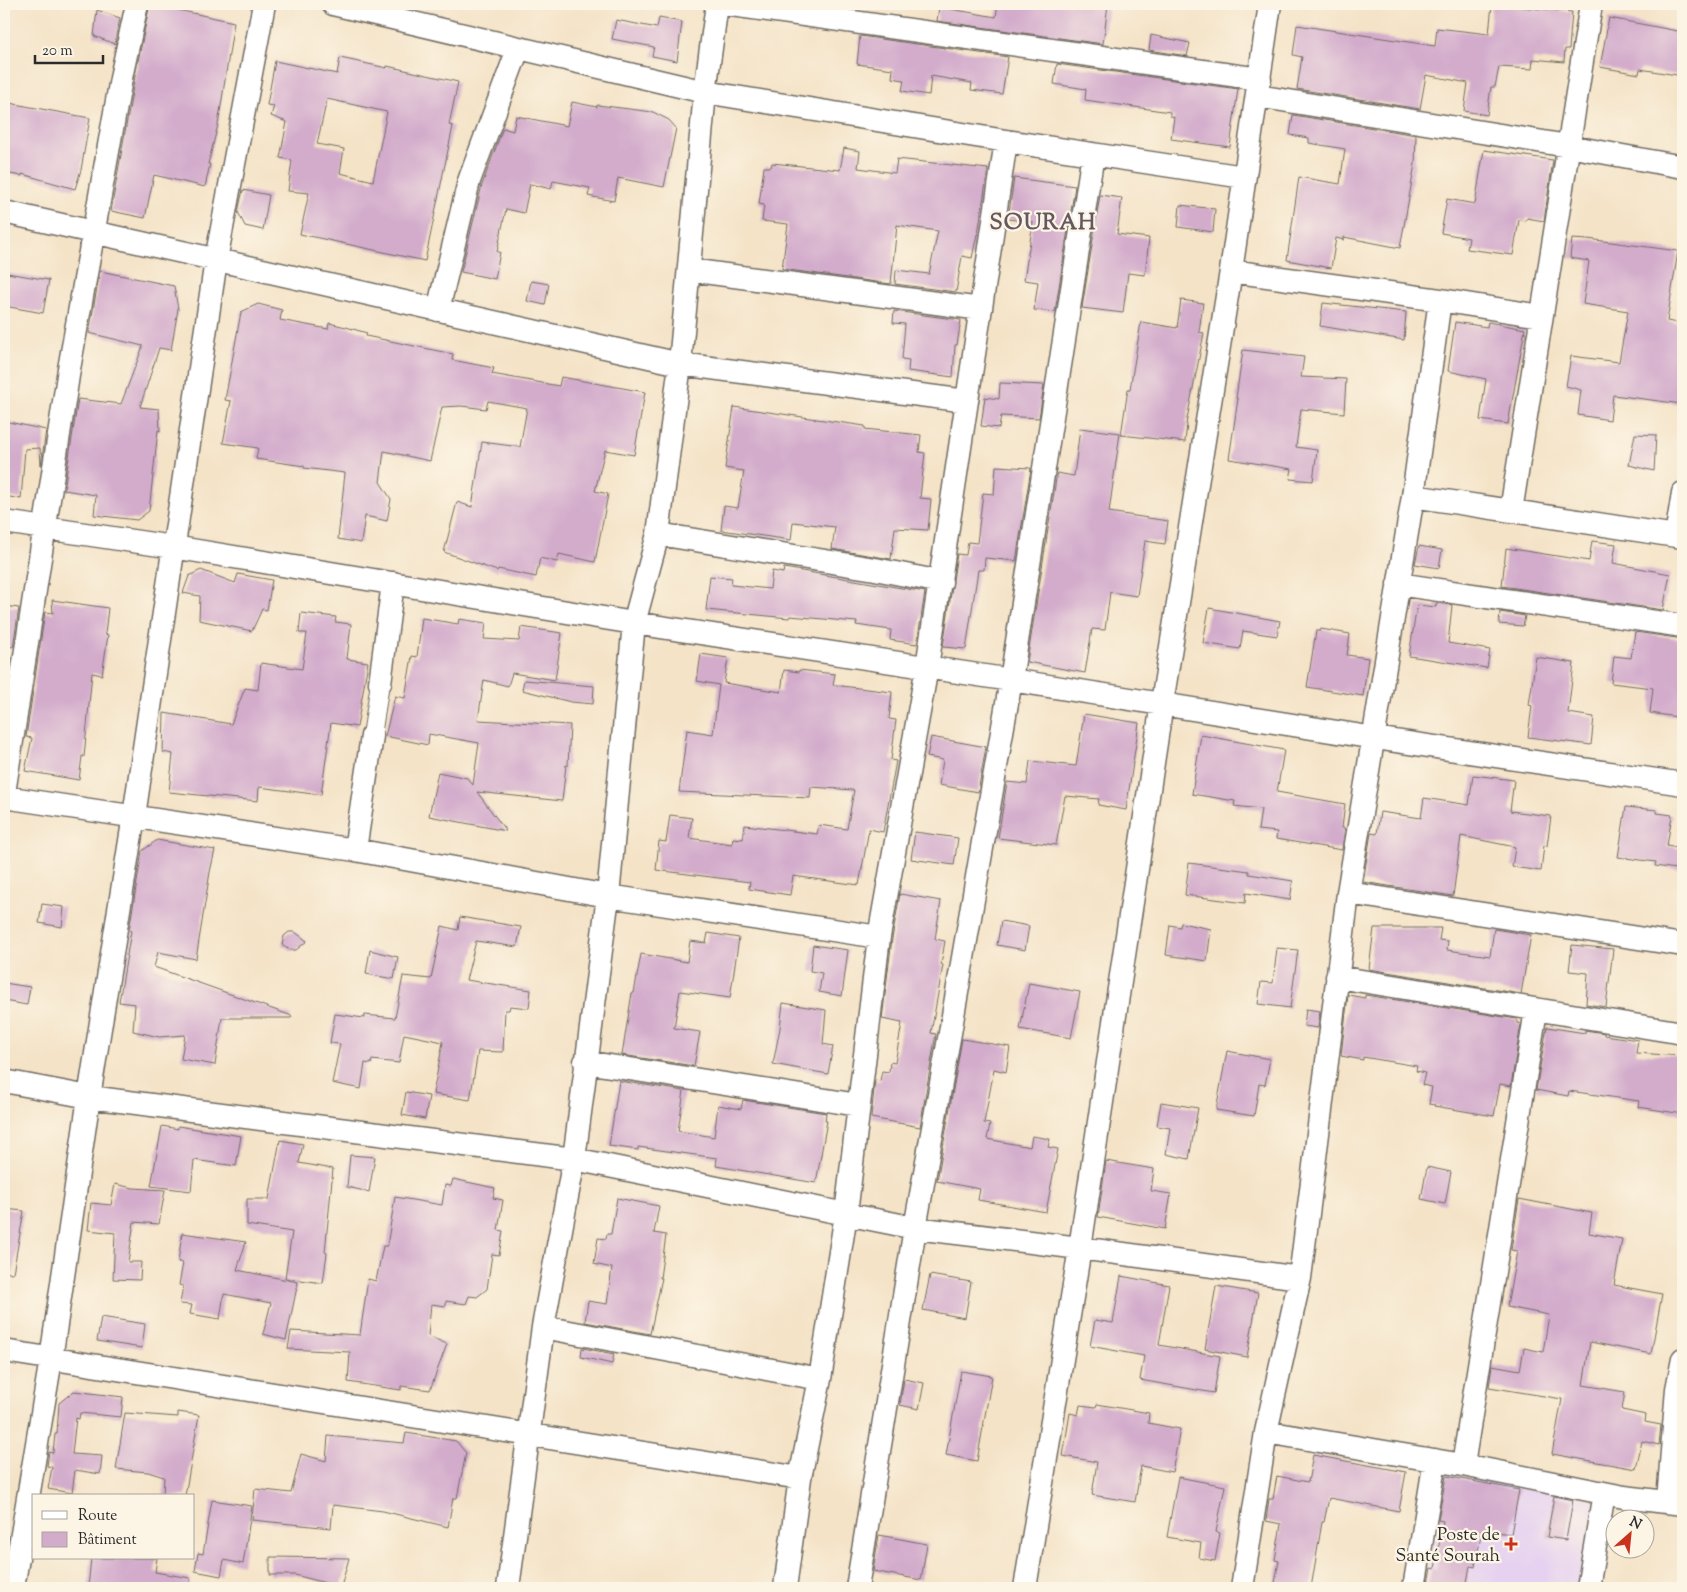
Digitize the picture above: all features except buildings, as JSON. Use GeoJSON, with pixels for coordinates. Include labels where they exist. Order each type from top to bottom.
{"type":"FeatureCollection","features":[{"type":"Feature","properties":{"kind":"street"},"geometry":{"type":"LineString","coordinates":[[137,4],[120,82],[69,369],[4,795],[355,850],[608,896],[879,937]]}},
{"type":"Feature","properties":{"kind":"street"},"geometry":{"type":"LineString","coordinates":[[13,1588],[51,1359],[216,260],[264,4]]}},
{"type":"Feature","properties":{"kind":"street"},"geometry":{"type":"LineString","coordinates":[[333,4],[705,92],[1006,141],[1244,176]]}},
{"type":"Feature","properties":{"kind":"street"},"geometry":{"type":"LineString","coordinates":[[508,1588],[543,1327],[574,1159],[585,1062],[608,896],[634,623],[658,534],[680,364],[705,92],[717,4]]}},
{"type":"Feature","properties":{"kind":"street"},"geometry":{"type":"LineString","coordinates":[[724,4],[1258,88],[1683,167]]}},
{"type":"Feature","properties":{"kind":"street"},"geometry":{"type":"LineString","coordinates":[[1025,1588],[1080,1248],[1162,703],[1231,271],[1270,4]]}},
{"type":"Feature","properties":{"kind":"street"},"geometry":{"type":"LineString","coordinates":[[1511,511],[1591,4]]}},
{"type":"Feature","properties":{"kind":"street"},"geometry":{"type":"LineString","coordinates":[[438,310],[469,181],[518,49]]}},
{"type":"Feature","properties":{"kind":"street"},"geometry":{"type":"LineString","coordinates":[[785,1588],[800,1478],[820,1379],[846,1214],[879,937],[941,582],[1006,141]]}},
{"type":"Feature","properties":{"kind":"street"},"geometry":{"type":"LineString","coordinates":[[857,1588],[915,1228],[1011,680],[1093,154]]}},
{"type":"Feature","properties":{"kind":"street"},"geometry":{"type":"LineString","coordinates":[[4,212],[680,364],[967,401]]}},
{"type":"Feature","properties":{"kind":"street"},"geometry":{"type":"LineString","coordinates":[[689,270],[981,309]]}},
{"type":"Feature","properties":{"kind":"street"},"geometry":{"type":"LineString","coordinates":[[1231,271],[1541,316]]}},
{"type":"Feature","properties":{"kind":"street"},"geometry":{"type":"LineString","coordinates":[[1242,1588],[1266,1432],[1300,1278],[1348,893],[1375,738],[1413,496],[1440,300]]}},
{"type":"Feature","properties":{"kind":"street"},"geometry":{"type":"LineString","coordinates":[[1413,496],[1680,536],[1683,493]]}},
{"type":"Feature","properties":{"kind":"street"},"geometry":{"type":"LineString","coordinates":[[4,522],[394,582],[634,623],[1683,784]]}},
{"type":"Feature","properties":{"kind":"street"},"geometry":{"type":"LineString","coordinates":[[658,534],[875,569],[941,582]]}},
{"type":"Feature","properties":{"kind":"street"},"geometry":{"type":"LineString","coordinates":[[355,850],[394,582]]}},
{"type":"Feature","properties":{"kind":"street"},"geometry":{"type":"LineString","coordinates":[[1398,584],[1683,626]]}},
{"type":"Feature","properties":{"kind":"street"},"geometry":{"type":"LineString","coordinates":[[1348,893],[1683,945]]}},
{"type":"Feature","properties":{"kind":"street"},"geometry":{"type":"LineString","coordinates":[[1337,976],[1683,1034]]}},
{"type":"Feature","properties":{"kind":"street"},"geometry":{"type":"LineString","coordinates":[[1463,1465],[1536,1010]]}},
{"type":"Feature","properties":{"kind":"street"},"geometry":{"type":"LineString","coordinates":[[585,1062],[858,1105]]}},
{"type":"Feature","properties":{"kind":"street"},"geometry":{"type":"LineString","coordinates":[[4,1082],[90,1097],[574,1159],[915,1228],[1300,1278]]}},
{"type":"Feature","properties":{"kind":"street"},"geometry":{"type":"LineString","coordinates":[[543,1327],[820,1379]]}},
{"type":"Feature","properties":{"kind":"street"},"geometry":{"type":"LineString","coordinates":[[4,1351],[800,1478]]}},
{"type":"Feature","properties":{"kind":"street"},"geometry":{"type":"LineString","coordinates":[[1266,1432],[1463,1465],[1624,1497],[1676,1502],[1683,1358]]}},
{"type":"Feature","properties":{"kind":"street"},"geometry":{"type":"LineString","coordinates":[[1414,1588],[1435,1460]]}},
{"type":"Feature","properties":{"kind":"street"},"geometry":{"type":"LineString","coordinates":[[1588,1588],[1604,1492]]}},
{"type":"Feature","properties":{"kind":"shaded area","name":"Poste de Santé Sourah"},"geometry":{"type":"Polygon","coordinates":[[[1444,1474],[1596,1499],[1581,1588],[1425,1588],[1444,1474]]]}},
{"type":"Feature","properties":{"kind":"place","name":"Poste de Santé Sourah"},"geometry":{"type":"Point","coordinates":[1511,1544]}},
{"type":"Feature","properties":{"kind":"district","name":"SOURAH"},"geometry":{"type":"Point","coordinates":[1043,221]}}]}
